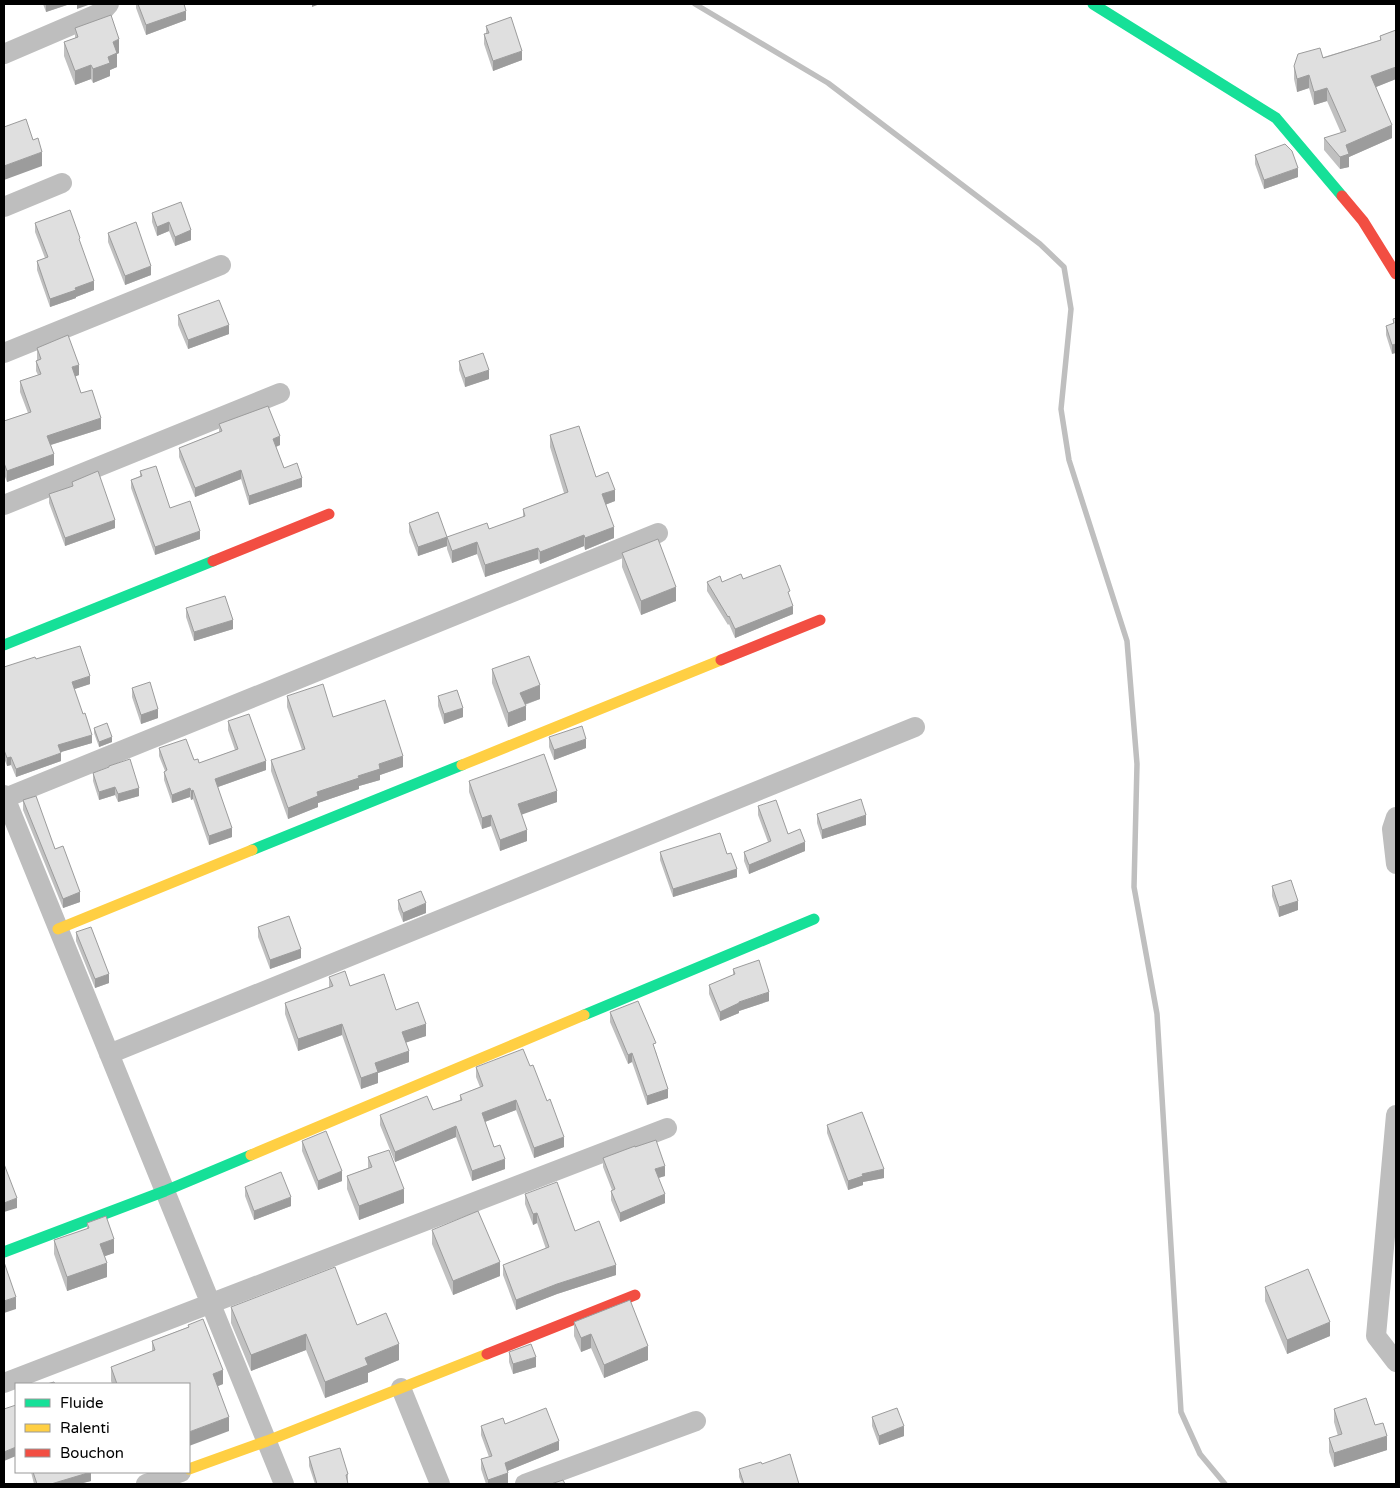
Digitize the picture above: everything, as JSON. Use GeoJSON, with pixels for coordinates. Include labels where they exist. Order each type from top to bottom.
{"type":"FeatureCollection","features":[{"type":"Feature","properties":{"kind":"street"},"geometry":{"type":"LineString","coordinates":[[4,54],[102,12],[109,4]]}},
{"type":"Feature","properties":{"kind":"street"},"geometry":{"type":"LineString","coordinates":[[1094,4],[1276,118],[1362,221],[1396,274]]}},
{"type":"Feature","properties":{"kind":"street"},"geometry":{"type":"LineString","coordinates":[[4,207],[62,183]]}},
{"type":"Feature","properties":{"kind":"street"},"geometry":{"type":"LineString","coordinates":[[4,353],[221,265]]}},
{"type":"Feature","properties":{"kind":"street"},"geometry":{"type":"LineString","coordinates":[[4,505],[280,393]]}},
{"type":"Feature","properties":{"kind":"street"},"geometry":{"type":"LineString","coordinates":[[4,645],[329,514]]}},
{"type":"Feature","properties":{"kind":"street"},"geometry":{"type":"LineString","coordinates":[[284,1484],[4,796],[658,533]]}},
{"type":"Feature","properties":{"kind":"street"},"geometry":{"type":"LineString","coordinates":[[58,929],[820,620]]}},
{"type":"Feature","properties":{"kind":"street"},"geometry":{"type":"LineString","coordinates":[[109,1054],[915,727]]}},
{"type":"Feature","properties":{"kind":"street"},"geometry":{"type":"LineString","coordinates":[[1396,817],[1392,829],[1396,864]]}},
{"type":"Feature","properties":{"kind":"street"},"geometry":{"type":"LineString","coordinates":[[4,1252],[165,1191],[814,919]]}},
{"type":"Feature","properties":{"kind":"street"},"geometry":{"type":"LineString","coordinates":[[1396,1115],[1376,1336],[1396,1362]]}},
{"type":"Feature","properties":{"kind":"street"},"geometry":{"type":"LineString","coordinates":[[4,1383],[667,1128]]}},
{"type":"Feature","properties":{"kind":"street"},"geometry":{"type":"LineString","coordinates":[[190,1469],[267,1441],[635,1295]]}},
{"type":"Feature","properties":{"kind":"street"},"geometry":{"type":"LineString","coordinates":[[401,1388],[440,1484]]}},
{"type":"Feature","properties":{"kind":"street"},"geometry":{"type":"LineString","coordinates":[[525,1484],[696,1420]]}},
{"type":"Feature","properties":{"kind":"street"},"geometry":{"type":"LineString","coordinates":[[146,1484],[178,1473]]}},
{"type":"Feature","properties":{"kind":"building"},"geometry":{"type":"Polygon","coordinates":[[[138,4],[184,4],[186,11],[146,25],[138,4]]]}},
{"type":"Feature","properties":{"kind":"building"},"geometry":{"type":"Polygon","coordinates":[[[111,15],[119,39],[113,42],[117,53],[108,57],[110,63],[93,69],[91,65],[75,71],[64,42],[78,37],[75,28],[111,15]]]}},
{"type":"Feature","properties":{"kind":"building"},"geometry":{"type":"Polygon","coordinates":[[[511,17],[522,51],[493,61],[484,34],[489,33],[486,26],[511,17]]]}},
{"type":"Feature","properties":{"kind":"building"},"geometry":{"type":"Polygon","coordinates":[[[1396,30],[1396,67],[1371,76],[1392,125],[1346,145],[1349,154],[1340,157],[1324,138],[1346,131],[1327,88],[1314,92],[1309,75],[1297,79],[1294,66],[1298,54],[1320,48],[1323,58],[1381,40],[1380,36],[1396,30]]]}},
{"type":"Feature","properties":{"kind":"building"},"geometry":{"type":"Polygon","coordinates":[[[26,119],[33,140],[38,138],[42,152],[4,166],[4,127],[26,119]]]}},
{"type":"Feature","properties":{"kind":"building"},"geometry":{"type":"Polygon","coordinates":[[[1285,144],[1292,151],[1298,168],[1264,180],[1255,155],[1285,144]]]}},
{"type":"Feature","properties":{"kind":"building"},"geometry":{"type":"Polygon","coordinates":[[[181,202],[191,230],[175,237],[169,222],[157,227],[152,213],[181,202]]]}},
{"type":"Feature","properties":{"kind":"building"},"geometry":{"type":"Polygon","coordinates":[[[70,210],[94,281],[75,288],[76,290],[50,299],[37,261],[48,257],[35,223],[70,210]]]}},
{"type":"Feature","properties":{"kind":"building"},"geometry":{"type":"Polygon","coordinates":[[[136,222],[151,266],[125,276],[108,233],[136,222]]]}},
{"type":"Feature","properties":{"kind":"building"},"geometry":{"type":"Polygon","coordinates":[[[219,300],[229,325],[188,340],[178,315],[219,300]]]}},
{"type":"Feature","properties":{"kind":"building"},"geometry":{"type":"Polygon","coordinates":[[[1396,318],[1396,344],[1392,345],[1386,326],[1394,323],[1393,319],[1396,318]]]}},
{"type":"Feature","properties":{"kind":"building"},"geometry":{"type":"Polygon","coordinates":[[[68,335],[79,365],[72,367],[81,393],[92,390],[101,418],[47,436],[54,454],[7,471],[4,463],[4,421],[31,412],[20,381],[41,374],[36,361],[41,359],[37,348],[68,335]]]}},
{"type":"Feature","properties":{"kind":"building"},"geometry":{"type":"Polygon","coordinates":[[[483,353],[489,370],[465,378],[459,361],[483,353]]]}},
{"type":"Feature","properties":{"kind":"building"},"geometry":{"type":"Polygon","coordinates":[[[268,406],[280,436],[273,439],[284,468],[297,463],[302,478],[249,496],[241,470],[195,488],[179,448],[222,431],[219,424],[268,406]]]}},
{"type":"Feature","properties":{"kind":"building"},"geometry":{"type":"Polygon","coordinates":[[[579,426],[596,477],[608,472],[615,490],[602,494],[614,527],[585,538],[584,535],[540,552],[538,548],[485,565],[477,542],[452,551],[447,537],[487,523],[489,529],[525,516],[523,509],[568,492],[550,435],[579,426]]]}},
{"type":"Feature","properties":{"kind":"building"},"geometry":{"type":"Polygon","coordinates":[[[156,466],[170,508],[190,501],[200,531],[155,547],[131,480],[142,476],[140,471],[156,466]]]}},
{"type":"Feature","properties":{"kind":"building"},"geometry":{"type":"Polygon","coordinates":[[[98,471],[115,520],[65,538],[49,494],[73,486],[72,482],[98,471]]]}},
{"type":"Feature","properties":{"kind":"building"},"geometry":{"type":"Polygon","coordinates":[[[438,512],[447,537],[418,547],[409,523],[438,512]]]}},
{"type":"Feature","properties":{"kind":"building"},"geometry":{"type":"Polygon","coordinates":[[[658,539],[676,587],[641,601],[622,553],[658,539]]]}},
{"type":"Feature","properties":{"kind":"building"},"geometry":{"type":"Polygon","coordinates":[[[780,565],[790,591],[788,592],[793,606],[735,629],[707,582],[720,576],[722,582],[741,574],[743,579],[780,565]]]}},
{"type":"Feature","properties":{"kind":"building"},"geometry":{"type":"Polygon","coordinates":[[[225,596],[233,620],[194,632],[186,608],[225,596]]]}},
{"type":"Feature","properties":{"kind":"building"},"geometry":{"type":"Polygon","coordinates":[[[80,646],[90,676],[72,682],[92,735],[58,745],[61,753],[16,769],[11,757],[7,758],[4,750],[4,667],[80,646]]]}},
{"type":"Feature","properties":{"kind":"building"},"geometry":{"type":"Polygon","coordinates":[[[529,656],[540,685],[520,693],[526,706],[508,713],[492,669],[529,656]]]}},
{"type":"Feature","properties":{"kind":"building"},"geometry":{"type":"Polygon","coordinates":[[[150,682],[158,709],[141,715],[132,688],[150,682]]]}},
{"type":"Feature","properties":{"kind":"building"},"geometry":{"type":"Polygon","coordinates":[[[323,684],[333,717],[385,700],[403,756],[379,764],[380,769],[358,776],[359,778],[317,792],[318,796],[288,808],[271,760],[305,749],[287,696],[323,684]]]}},
{"type":"Feature","properties":{"kind":"building"},"geometry":{"type":"Polygon","coordinates":[[[457,690],[463,708],[444,714],[438,696],[457,690]]]}},
{"type":"Feature","properties":{"kind":"building"},"geometry":{"type":"Polygon","coordinates":[[[249,714],[266,761],[215,779],[232,828],[209,836],[193,790],[191,791],[190,788],[172,795],[164,772],[167,770],[159,748],[186,739],[194,760],[198,759],[199,763],[238,749],[228,721],[249,714]]]}},
{"type":"Feature","properties":{"kind":"building"},"geometry":{"type":"Polygon","coordinates":[[[107,723],[112,737],[99,742],[94,728],[107,723]]]}},
{"type":"Feature","properties":{"kind":"building"},"geometry":{"type":"Polygon","coordinates":[[[582,726],[586,739],[554,750],[549,737],[582,726]]]}},
{"type":"Feature","properties":{"kind":"building"},"geometry":{"type":"Polygon","coordinates":[[[544,754],[557,791],[518,804],[527,830],[500,840],[491,815],[482,818],[469,781],[544,754]]]}},
{"type":"Feature","properties":{"kind":"building"},"geometry":{"type":"Polygon","coordinates":[[[130,759],[139,788],[118,794],[115,787],[99,792],[93,773],[130,759]]]}},
{"type":"Feature","properties":{"kind":"building"},"geometry":{"type":"Polygon","coordinates":[[[36,796],[55,849],[63,846],[80,892],[63,899],[23,800],[36,796]]]}},
{"type":"Feature","properties":{"kind":"building"},"geometry":{"type":"Polygon","coordinates":[[[861,799],[866,815],[822,830],[817,814],[861,799]]]}},
{"type":"Feature","properties":{"kind":"building"},"geometry":{"type":"Polygon","coordinates":[[[776,800],[788,834],[800,829],[805,842],[749,865],[744,852],[771,841],[758,806],[776,800]]]}},
{"type":"Feature","properties":{"kind":"building"},"geometry":{"type":"Polygon","coordinates":[[[720,833],[727,854],[731,853],[737,869],[673,889],[660,852],[720,833]]]}},
{"type":"Feature","properties":{"kind":"building"},"geometry":{"type":"Polygon","coordinates":[[[1291,880],[1298,901],[1279,907],[1272,886],[1291,880]]]}},
{"type":"Feature","properties":{"kind":"building"},"geometry":{"type":"Polygon","coordinates":[[[421,891],[426,903],[403,913],[398,900],[421,891]]]}},
{"type":"Feature","properties":{"kind":"building"},"geometry":{"type":"Polygon","coordinates":[[[289,916],[301,949],[270,960],[258,927],[289,916]]]}},
{"type":"Feature","properties":{"kind":"building"},"geometry":{"type":"Polygon","coordinates":[[[91,927],[109,974],[95,979],[76,932],[91,927]]]}},
{"type":"Feature","properties":{"kind":"building"},"geometry":{"type":"Polygon","coordinates":[[[759,960],[769,992],[739,1002],[720,1012],[709,985],[735,974],[733,969],[759,960]]]}},
{"type":"Feature","properties":{"kind":"building"},"geometry":{"type":"Polygon","coordinates":[[[345,971],[350,986],[384,974],[396,1010],[418,1002],[426,1024],[402,1032],[409,1051],[375,1063],[378,1072],[361,1078],[342,1024],[298,1039],[285,1003],[333,986],[329,977],[345,971]]]}},
{"type":"Feature","properties":{"kind":"building"},"geometry":{"type":"Polygon","coordinates":[[[638,1001],[656,1043],[653,1044],[668,1089],[647,1096],[632,1053],[628,1055],[610,1012],[638,1001]]]}},
{"type":"Feature","properties":{"kind":"building"},"geometry":{"type":"Polygon","coordinates":[[[523,1049],[530,1066],[533,1065],[547,1101],[550,1099],[564,1137],[534,1148],[516,1100],[482,1113],[494,1147],[500,1145],[505,1159],[472,1171],[456,1126],[395,1152],[380,1115],[427,1096],[433,1110],[462,1100],[460,1095],[483,1086],[476,1067],[523,1049]]]}},
{"type":"Feature","properties":{"kind":"building"},"geometry":{"type":"Polygon","coordinates":[[[862,1112],[884,1169],[862,1174],[863,1176],[848,1181],[827,1125],[862,1112]]]}},
{"type":"Feature","properties":{"kind":"building"},"geometry":{"type":"Polygon","coordinates":[[[326,1131],[342,1171],[318,1181],[302,1141],[326,1131]]]}},
{"type":"Feature","properties":{"kind":"building"},"geometry":{"type":"Polygon","coordinates":[[[656,1140],[665,1166],[655,1169],[665,1194],[620,1213],[611,1191],[615,1189],[603,1158],[656,1140]]]}},
{"type":"Feature","properties":{"kind":"building"},"geometry":{"type":"Polygon","coordinates":[[[389,1150],[404,1189],[359,1206],[347,1176],[372,1167],[368,1157],[389,1150]]]}},
{"type":"Feature","properties":{"kind":"building"},"geometry":{"type":"Polygon","coordinates":[[[4,1164],[17,1198],[4,1203],[4,1164]]]}},
{"type":"Feature","properties":{"kind":"building"},"geometry":{"type":"Polygon","coordinates":[[[281,1172],[291,1197],[254,1211],[245,1187],[281,1172]]]}},
{"type":"Feature","properties":{"kind":"building"},"geometry":{"type":"Polygon","coordinates":[[[557,1182],[575,1231],[599,1221],[616,1265],[557,1284],[516,1300],[503,1265],[549,1247],[537,1213],[533,1214],[525,1194],[557,1182]]]}},
{"type":"Feature","properties":{"kind":"building"},"geometry":{"type":"Polygon","coordinates":[[[478,1211],[500,1262],[453,1281],[432,1230],[478,1211]]]}},
{"type":"Feature","properties":{"kind":"building"},"geometry":{"type":"Polygon","coordinates":[[[106,1216],[114,1239],[100,1244],[107,1263],[67,1277],[54,1240],[89,1228],[87,1223],[106,1216]]]}},
{"type":"Feature","properties":{"kind":"building"},"geometry":{"type":"Polygon","coordinates":[[[4,1262],[16,1297],[4,1301],[4,1262]]]}},
{"type":"Feature","properties":{"kind":"building"},"geometry":{"type":"Polygon","coordinates":[[[335,1267],[357,1325],[386,1313],[399,1344],[365,1358],[368,1365],[325,1382],[306,1334],[251,1355],[231,1307],[335,1267]]]}},
{"type":"Feature","properties":{"kind":"building"},"geometry":{"type":"Polygon","coordinates":[[[1308,1269],[1330,1322],[1287,1340],[1265,1287],[1308,1269]]]}},
{"type":"Feature","properties":{"kind":"building"},"geometry":{"type":"Polygon","coordinates":[[[630,1300],[648,1346],[604,1365],[591,1334],[581,1338],[574,1322],[630,1300]]]}},
{"type":"Feature","properties":{"kind":"building"},"geometry":{"type":"Polygon","coordinates":[[[203,1319],[223,1370],[213,1374],[229,1417],[190,1432],[190,1383],[117,1383],[111,1367],[155,1350],[152,1341],[189,1327],[188,1325],[203,1319]]]}},
{"type":"Feature","properties":{"kind":"building"},"geometry":{"type":"Polygon","coordinates":[[[531,1344],[536,1357],[513,1364],[509,1352],[531,1344]]]}},
{"type":"Feature","properties":{"kind":"building"},"geometry":{"type":"Polygon","coordinates":[[[1366,1398],[1375,1425],[1383,1423],[1387,1436],[1334,1453],[1329,1438],[1342,1434],[1334,1409],[1366,1398]]]}},
{"type":"Feature","properties":{"kind":"building"},"geometry":{"type":"Polygon","coordinates":[[[15,1405],[15,1447],[4,1452],[4,1409],[15,1405]]]}},
{"type":"Feature","properties":{"kind":"building"},"geometry":{"type":"Polygon","coordinates":[[[546,1408],[559,1441],[505,1463],[508,1473],[488,1480],[481,1459],[492,1456],[481,1426],[503,1418],[505,1424],[546,1408]]]}},
{"type":"Feature","properties":{"kind":"building"},"geometry":{"type":"Polygon","coordinates":[[[897,1408],[904,1426],[879,1436],[872,1417],[897,1408]]]}},
{"type":"Feature","properties":{"kind":"building"},"geometry":{"type":"Polygon","coordinates":[[[340,1448],[348,1474],[346,1475],[348,1484],[317,1484],[309,1457],[340,1448]]]}},
{"type":"Feature","properties":{"kind":"building"},"geometry":{"type":"Polygon","coordinates":[[[790,1454],[799,1484],[744,1484],[739,1469],[761,1462],[762,1464],[790,1454]]]}},
{"type":"Feature","properties":{"kind":"building"},"geometry":{"type":"Polygon","coordinates":[[[33,1473],[88,1473],[51,1484],[37,1484],[33,1473]]]}},
{"type":"Feature","properties":{"kind":"building"},"geometry":{"type":"Polygon","coordinates":[[[563,1480],[565,1484],[551,1484],[563,1480]]]}},
{"type":"Feature","properties":{"kind":"waterway"},"geometry":{"type":"LineString","coordinates":[[695,4],[828,83],[1040,244],[1064,267],[1071,309],[1061,409],[1069,460],[1127,641],[1137,764],[1134,887],[1157,1014],[1181,1412],[1200,1454],[1225,1484]]}},
{"type":"Feature","properties":{"kind":"traffic: fast"},"geometry":{"type":"LineString","coordinates":[[1093,4],[1276,118],[1342,196]]}},
{"type":"Feature","properties":{"kind":"traffic: fast"},"geometry":{"type":"LineString","coordinates":[[4,645],[213,561]]}},
{"type":"Feature","properties":{"kind":"traffic: fast"},"geometry":{"type":"LineString","coordinates":[[252,850],[462,765]]}},
{"type":"Feature","properties":{"kind":"traffic: fast"},"geometry":{"type":"LineString","coordinates":[[584,1015],[814,919]]}},
{"type":"Feature","properties":{"kind":"traffic: fast"},"geometry":{"type":"LineString","coordinates":[[4,1252],[165,1191],[251,1155]]}},
{"type":"Feature","properties":{"kind":"traffic: slow"},"geometry":{"type":"LineString","coordinates":[[462,765],[721,660]]}},
{"type":"Feature","properties":{"kind":"traffic: slow"},"geometry":{"type":"LineString","coordinates":[[58,929],[252,850]]}},
{"type":"Feature","properties":{"kind":"traffic: slow"},"geometry":{"type":"LineString","coordinates":[[251,1155],[584,1015]]}},
{"type":"Feature","properties":{"kind":"traffic: slow"},"geometry":{"type":"LineString","coordinates":[[190,1469],[267,1441],[487,1354]]}},
{"type":"Feature","properties":{"kind":"traffic: jam"},"geometry":{"type":"LineString","coordinates":[[1342,196],[1363,221],[1396,274]]}},
{"type":"Feature","properties":{"kind":"traffic: jam"},"geometry":{"type":"LineString","coordinates":[[213,561],[329,514]]}},
{"type":"Feature","properties":{"kind":"traffic: jam"},"geometry":{"type":"LineString","coordinates":[[721,660],[820,620]]}},
{"type":"Feature","properties":{"kind":"traffic: jam"},"geometry":{"type":"LineString","coordinates":[[487,1354],[635,1295]]}}]}
